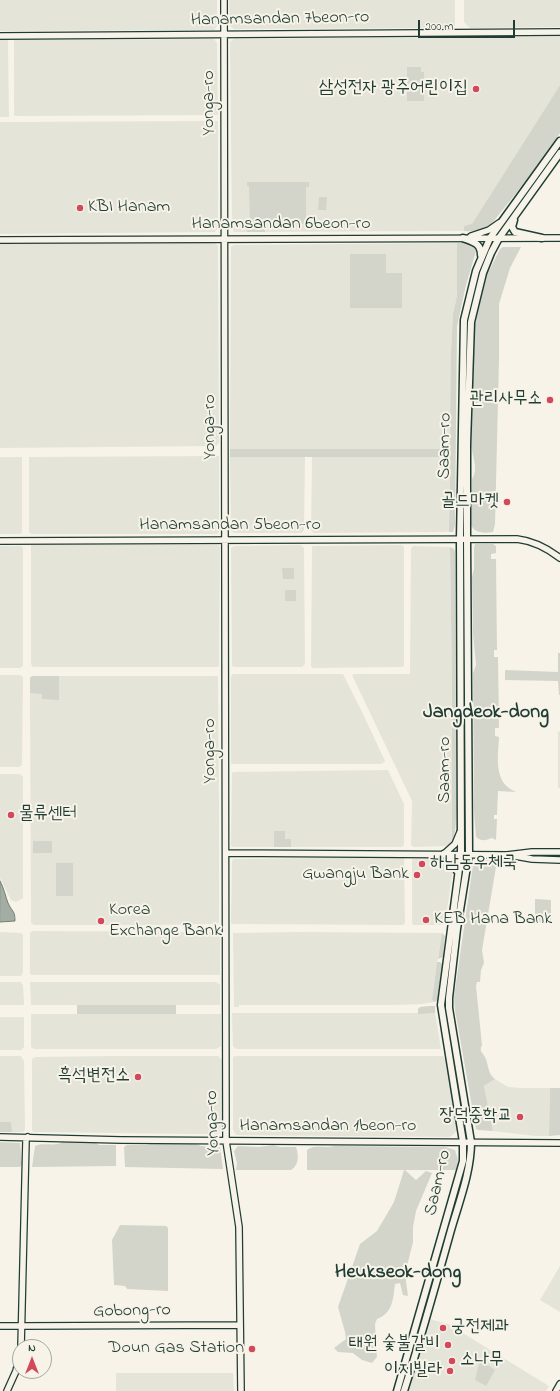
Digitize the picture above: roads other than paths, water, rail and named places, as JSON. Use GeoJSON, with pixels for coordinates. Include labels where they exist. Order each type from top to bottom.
{"type":"FeatureCollection","features":[{"type":"Feature","properties":{"kind":"main road","name":"Saam-ro"},"geometry":{"type":"LineString","coordinates":[[397,1391],[462,1161],[463,1142],[441,1005],[461,854],[460,540],[464,320],[469,296],[481,256],[490,238],[560,141]]}},
{"type":"Feature","properties":{"kind":"main road","name":"Saam-ro"},"geometry":{"type":"LineString","coordinates":[[404,1391],[427,1317],[470,1163],[471,1142],[449,1008],[457,929],[469,854],[467,539],[471,322],[483,273],[491,253],[499,238],[560,153]]}},
{"type":"Feature","properties":{"kind":"main road"},"geometry":{"type":"LineString","coordinates":[[515,216],[512,226],[514,231],[542,238]]}},
{"type":"Feature","properties":{"kind":"main road"},"geometry":{"type":"LineString","coordinates":[[463,238],[478,244],[481,250],[481,256]]}},
{"type":"Feature","properties":{"kind":"main road"},"geometry":{"type":"LineString","coordinates":[[444,854],[453,860],[458,875]]}},
{"type":"Feature","properties":{"kind":"street","name":"Yonga-ro"},"geometry":{"type":"LineString","coordinates":[[224,0],[226,1141],[238,1217],[241,1391]]}},
{"type":"Feature","properties":{"kind":"street","name":"Hanamsandan 7beon-ro"},"geometry":{"type":"LineString","coordinates":[[0,36],[560,32]]}},
{"type":"Feature","properties":{"kind":"street"},"geometry":{"type":"LineString","coordinates":[[463,238],[489,230],[504,218]]}},
{"type":"Feature","properties":{"kind":"street","name":"Hanamsandan 6beon-ro"},"geometry":{"type":"LineString","coordinates":[[0,240],[560,238]]}},
{"type":"Feature","properties":{"kind":"street","name":"Hanamsandan 5beon-ro"},"geometry":{"type":"LineString","coordinates":[[0,541],[523,540],[544,547],[560,558]]}},
{"type":"Feature","properties":{"kind":"street"},"geometry":{"type":"LineString","coordinates":[[444,854],[458,840],[461,829]]}},
{"type":"Feature","properties":{"kind":"street"},"geometry":{"type":"LineString","coordinates":[[507,855],[532,852],[560,852]]}},
{"type":"Feature","properties":{"kind":"street"},"geometry":{"type":"LineString","coordinates":[[226,853],[469,854],[507,855],[532,859],[560,860]]}},
{"type":"Feature","properties":{"kind":"street","name":"Hanamsandan 1beon-ro"},"geometry":{"type":"LineString","coordinates":[[0,1137],[121,1140],[560,1143]]}},
{"type":"Feature","properties":{"kind":"street"},"geometry":{"type":"LineString","coordinates":[[22,1339],[26,1140],[28,1137]]}},
{"type":"Feature","properties":{"kind":"street","name":"Gobong-ro"},"geometry":{"type":"LineString","coordinates":[[0,1326],[240,1325]]}},
{"type":"Feature","properties":{"kind":"street"},"geometry":{"type":"LineString","coordinates":[[8,1391],[13,1379]]}},
{"type":"Feature","properties":{"kind":"street"},"geometry":{"type":"LineString","coordinates":[[8,1391],[14,1379]]}},
{"type":"Feature","properties":{"kind":"street"},"geometry":{"type":"LineString","coordinates":[[556,1391],[560,1384]]}},
{"type":"Feature","properties":{"kind":"place","name":"삼성전자 광주어린이집"},"geometry":{"type":"Point","coordinates":[476,89]}},
{"type":"Feature","properties":{"kind":"place","name":"KBI Hanam"},"geometry":{"type":"Point","coordinates":[80,208]}},
{"type":"Feature","properties":{"kind":"place","name":"관리사무소"},"geometry":{"type":"Point","coordinates":[550,400]}},
{"type":"Feature","properties":{"kind":"place","name":"골드마켓"},"geometry":{"type":"Point","coordinates":[507,502]}},
{"type":"Feature","properties":{"kind":"place","name":"물류센터"},"geometry":{"type":"Point","coordinates":[11,815]}},
{"type":"Feature","properties":{"kind":"place","name":"하남동우체국"},"geometry":{"type":"Point","coordinates":[422,864]}},
{"type":"Feature","properties":{"kind":"place","name":"Gwangju Bank"},"geometry":{"type":"Point","coordinates":[417,875]}},
{"type":"Feature","properties":{"kind":"place","name":"KEB Hana Bank"},"geometry":{"type":"Point","coordinates":[426,920]}},
{"type":"Feature","properties":{"kind":"place","name":"Korea Exchange Bank"},"geometry":{"type":"Point","coordinates":[101,921]}},
{"type":"Feature","properties":{"kind":"place","name":"흑석변전소"},"geometry":{"type":"Point","coordinates":[138,1077]}},
{"type":"Feature","properties":{"kind":"place","name":"장덕중학교"},"geometry":{"type":"Point","coordinates":[520,1117]}},
{"type":"Feature","properties":{"kind":"place","name":"궁전제과"},"geometry":{"type":"Point","coordinates":[443,1328]}},
{"type":"Feature","properties":{"kind":"place","name":"태원 숯불갈비"},"geometry":{"type":"Point","coordinates":[448,1345]}},
{"type":"Feature","properties":{"kind":"place","name":"Doun Gas Station"},"geometry":{"type":"Point","coordinates":[252,1349]}},
{"type":"Feature","properties":{"kind":"place","name":"소나무"},"geometry":{"type":"Point","coordinates":[452,1361]}},
{"type":"Feature","properties":{"kind":"place","name":"이지빌라"},"geometry":{"type":"Point","coordinates":[450,1371]}},
{"type":"Feature","properties":{"kind":"district","name":"Jangdeok-dong"},"geometry":{"type":"Point","coordinates":[486,714]}},
{"type":"Feature","properties":{"kind":"district","name":"Heukseok-dong"},"geometry":{"type":"Point","coordinates":[398,1274]}}]}
